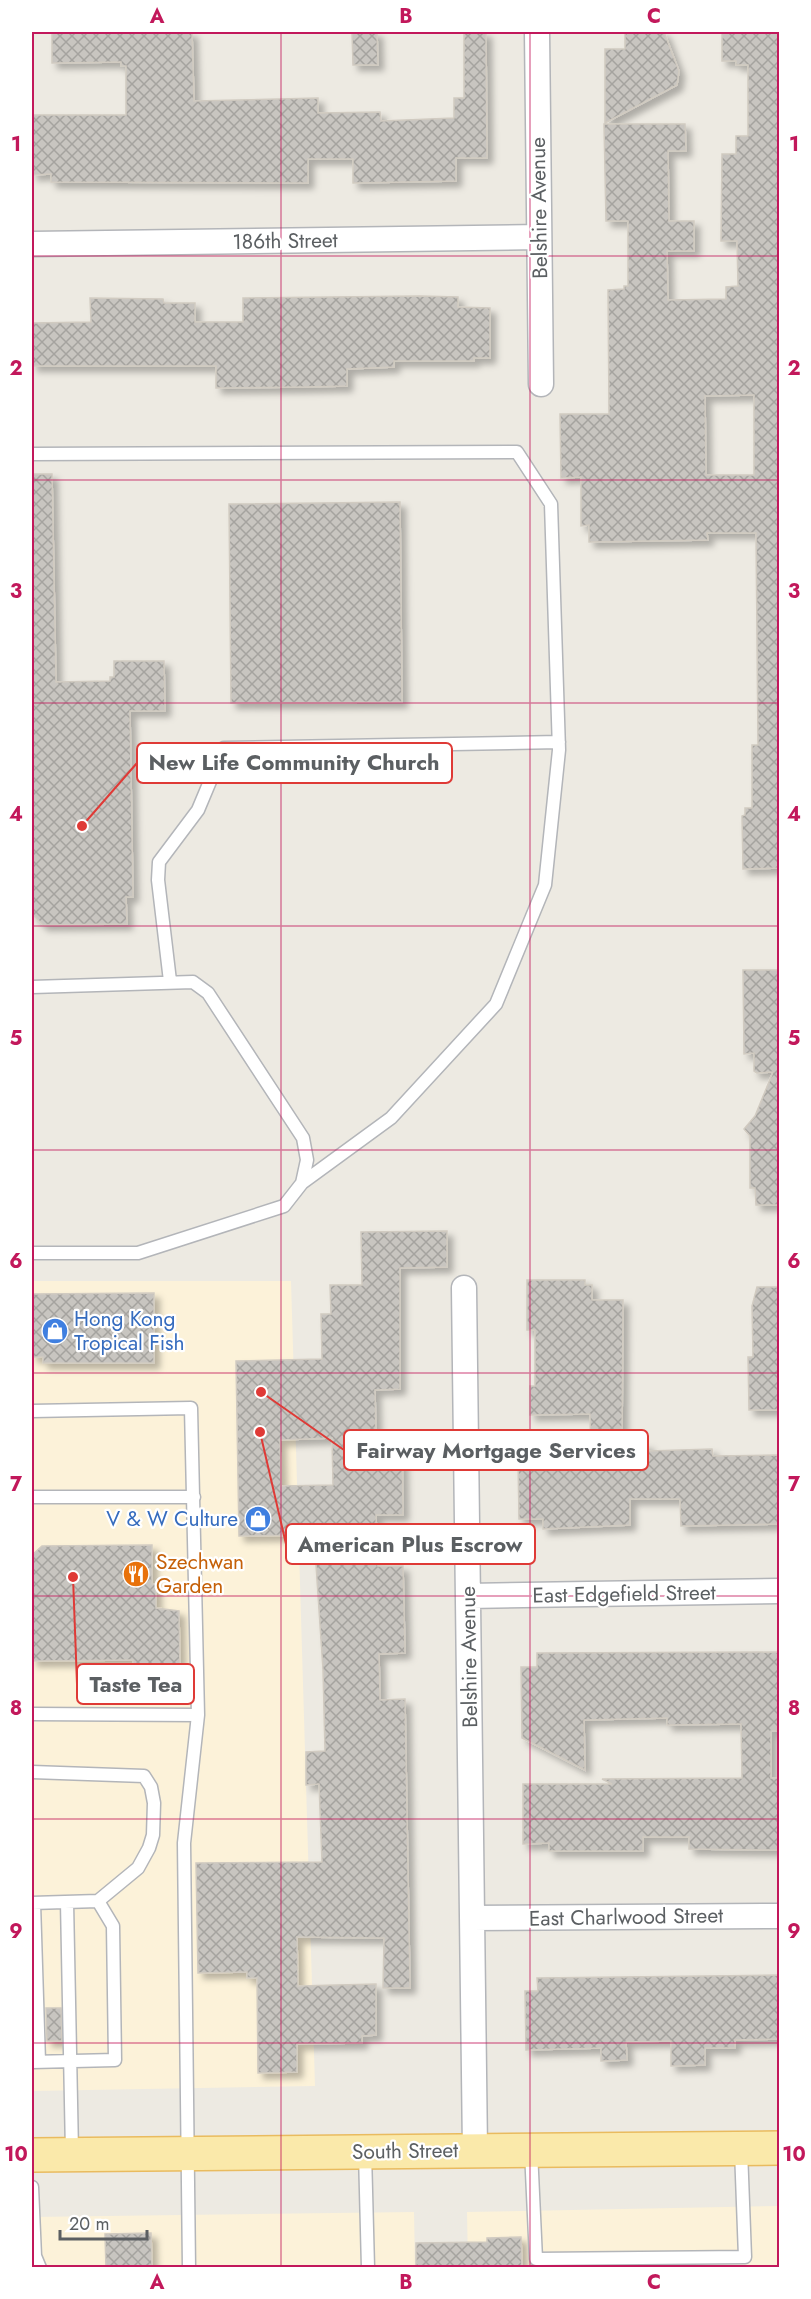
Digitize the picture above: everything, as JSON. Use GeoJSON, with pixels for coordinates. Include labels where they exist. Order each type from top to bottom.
{"type":"FeatureCollection","features":[{"type":"Feature","properties":{"kind":"main road","name":"South Street"},"geometry":{"type":"LineString","coordinates":[[32,2155],[780,2148]]}},
{"type":"Feature","properties":{"kind":"street","name":"Belshire Avenue"},"geometry":{"type":"LineString","coordinates":[[537,32],[542,384]]}},
{"type":"Feature","properties":{"kind":"street","name":"186th Street"},"geometry":{"type":"LineString","coordinates":[[32,244],[539,237]]}},
{"type":"Feature","properties":{"kind":"street","name":"Belshire Avenue"},"geometry":{"type":"LineString","coordinates":[[464,1288],[475,2151]]}},
{"type":"Feature","properties":{"kind":"street","name":"East Edgefield Street"},"geometry":{"type":"LineString","coordinates":[[468,1596],[780,1591]]}},
{"type":"Feature","properties":{"kind":"street","name":"East Charlwood Street"},"geometry":{"type":"LineString","coordinates":[[472,1918],[780,1916]]}},
{"type":"Feature","properties":{"kind":"lane"},"geometry":{"type":"LineString","coordinates":[[32,454],[517,452],[552,504],[559,742],[545,885],[496,1004],[391,1118],[302,1183],[284,1206],[138,1253],[32,1253]]}},
{"type":"Feature","properties":{"kind":"lane"},"geometry":{"type":"LineString","coordinates":[[170,981],[158,880],[159,862],[198,810],[224,748],[559,742]]}},
{"type":"Feature","properties":{"kind":"lane"},"geometry":{"type":"LineString","coordinates":[[32,987],[193,982],[208,993],[303,1138],[307,1160],[302,1183]]}},
{"type":"Feature","properties":{"kind":"lane"},"geometry":{"type":"LineString","coordinates":[[32,1412],[191,1408],[198,1715],[184,1843],[189,2268]]}},
{"type":"Feature","properties":{"kind":"lane"},"geometry":{"type":"LineString","coordinates":[[32,1497],[194,1497]]}},
{"type":"Feature","properties":{"kind":"lane"},"geometry":{"type":"LineString","coordinates":[[32,1714],[198,1715]]}},
{"type":"Feature","properties":{"kind":"lane"},"geometry":{"type":"LineString","coordinates":[[32,1772],[127,1773],[144,1776],[151,1787],[154,1803],[153,1835],[138,1868],[98,1901],[33,1903],[35,2062],[116,2060],[113,1926],[98,1901]]}},
{"type":"Feature","properties":{"kind":"lane"},"geometry":{"type":"LineString","coordinates":[[67,1902],[72,2154]]}},
{"type":"Feature","properties":{"kind":"lane"},"geometry":{"type":"LineString","coordinates":[[531,2150],[536,2259],[745,2257],[741,2148]]}},
{"type":"Feature","properties":{"kind":"lane"},"geometry":{"type":"LineString","coordinates":[[365,2152],[368,2268]]}},
{"type":"Feature","properties":{"kind":"lane"},"geometry":{"type":"LineString","coordinates":[[32,2187],[36,2260]]}},
{"type":"Feature","properties":{"kind":"shaded area"},"geometry":{"type":"Polygon","coordinates":[[[32,1281],[291,1281],[315,2086],[32,2091],[32,1281]]]}},
{"type":"Feature","properties":{"kind":"shaded area"},"geometry":{"type":"Polygon","coordinates":[[[779,2206],[779,2267],[468,2267],[467,2212],[779,2206]]]}},
{"type":"Feature","properties":{"kind":"shaded area"},"geometry":{"type":"Polygon","coordinates":[[[414,2212],[415,2267],[32,2267],[32,2217],[414,2212]]]}},
{"type":"Feature","properties":{"kind":"building"},"geometry":{"type":"Polygon","coordinates":[[[52,32],[192,32],[194,101],[318,98],[318,113],[380,112],[381,121],[454,118],[454,98],[464,98],[464,32],[486,32],[487,158],[456,158],[456,181],[353,183],[353,159],[308,159],[308,183],[51,182],[51,174],[32,175],[32,115],[126,115],[126,66],[121,66],[121,62],[52,63],[52,32]]]}},
{"type":"Feature","properties":{"kind":"building"},"geometry":{"type":"Polygon","coordinates":[[[352,32],[377,32],[378,65],[353,65],[352,32]]]}},
{"type":"Feature","properties":{"kind":"building"},"geometry":{"type":"Polygon","coordinates":[[[625,32],[664,32],[679,71],[677,85],[605,123],[605,49],[625,49],[625,32]]]}},
{"type":"Feature","properties":{"kind":"building"},"geometry":{"type":"Polygon","coordinates":[[[722,32],[780,32],[780,868],[743,869],[742,816],[745,815],[745,808],[752,808],[752,745],[758,745],[756,533],[707,533],[708,540],[589,542],[589,525],[581,526],[581,477],[561,478],[560,414],[609,414],[608,290],[624,289],[624,286],[628,286],[628,221],[606,221],[604,124],[685,124],[686,151],[668,151],[669,221],[694,221],[694,251],[667,251],[668,300],[726,299],[726,287],[738,286],[737,241],[721,241],[722,154],[736,154],[736,136],[748,136],[748,65],[736,65],[736,61],[722,61],[722,32]],[[754,395],[705,396],[706,475],[754,475],[754,395]]]}},
{"type":"Feature","properties":{"kind":"building"},"geometry":{"type":"Polygon","coordinates":[[[458,297],[458,307],[490,308],[490,358],[474,358],[474,361],[394,361],[394,367],[347,369],[347,386],[304,387],[216,388],[216,366],[32,366],[32,323],[91,322],[90,298],[163,299],[164,303],[195,303],[195,322],[243,322],[243,298],[458,297]]]}},
{"type":"Feature","properties":{"kind":"building"},"geometry":{"type":"Polygon","coordinates":[[[32,474],[52,474],[56,682],[110,681],[110,677],[114,677],[114,661],[164,661],[165,711],[130,711],[133,897],[126,897],[127,924],[43,925],[32,914],[32,474]]]}},
{"type":"Feature","properties":{"kind":"building"},"geometry":{"type":"Polygon","coordinates":[[[400,502],[402,702],[231,703],[229,504],[400,502]]]}},
{"type":"Feature","properties":{"kind":"building"},"geometry":{"type":"Polygon","coordinates":[[[743,970],[780,970],[780,1205],[756,1205],[755,1188],[750,1188],[750,1136],[744,1129],[755,1116],[773,1072],[757,1073],[754,1071],[754,1053],[744,1054],[743,970]]]}},
{"type":"Feature","properties":{"kind":"building"},"geometry":{"type":"Polygon","coordinates":[[[447,1231],[447,1267],[400,1268],[400,1389],[375,1390],[376,1435],[402,1434],[403,1515],[376,1515],[378,1566],[403,1566],[405,1653],[379,1654],[380,1700],[405,1699],[410,1988],[383,1988],[384,1938],[297,1937],[298,1986],[376,1984],[376,2035],[362,2036],[362,2043],[297,2044],[297,2072],[258,2073],[257,1978],[247,1978],[247,1972],[198,1973],[196,1863],[322,1862],[319,1784],[306,1785],[306,1752],[325,1751],[323,1670],[314,1535],[239,1536],[236,1361],[322,1359],[321,1314],[331,1314],[330,1285],[362,1285],[361,1232],[447,1231]],[[332,1438],[280,1440],[281,1486],[333,1485],[332,1438]]]}},
{"type":"Feature","properties":{"kind":"building"},"geometry":{"type":"Polygon","coordinates":[[[527,1280],[585,1280],[585,1285],[592,1285],[592,1300],[623,1300],[622,1445],[648,1444],[648,1451],[712,1449],[713,1456],[780,1455],[780,1524],[681,1526],[680,1499],[630,1499],[630,1525],[543,1529],[543,1519],[519,1519],[518,1460],[542,1460],[542,1463],[591,1462],[590,1414],[530,1415],[530,1386],[535,1386],[535,1330],[527,1330],[527,1280]]]}},
{"type":"Feature","properties":{"kind":"building"},"geometry":{"type":"Polygon","coordinates":[[[757,1287],[780,1287],[780,1410],[749,1410],[748,1357],[753,1357],[752,1306],[757,1287]]]}},
{"type":"Feature","properties":{"kind":"building"},"geometry":{"type":"Polygon","coordinates":[[[154,1293],[154,1363],[43,1363],[43,1357],[32,1357],[32,1294],[154,1293]]]}},
{"type":"Feature","properties":{"kind":"building"},"geometry":{"type":"Polygon","coordinates":[[[152,1545],[152,1584],[156,1584],[156,1608],[179,1611],[180,1672],[133,1672],[133,1660],[32,1661],[32,1555],[42,1546],[152,1545]]]}},
{"type":"Feature","properties":{"kind":"building"},"geometry":{"type":"Polygon","coordinates":[[[780,1652],[780,1731],[771,1731],[771,1778],[780,1778],[780,1850],[689,1849],[689,1837],[643,1837],[643,1851],[549,1851],[549,1843],[523,1844],[523,1784],[612,1784],[602,1779],[742,1778],[741,1724],[667,1725],[667,1718],[584,1720],[585,1770],[522,1738],[521,1667],[537,1667],[537,1653],[780,1652]]]}},
{"type":"Feature","properties":{"kind":"building"},"geometry":{"type":"Polygon","coordinates":[[[780,1975],[780,2039],[735,2040],[735,2048],[705,2048],[705,2065],[671,2066],[671,2041],[626,2042],[627,2060],[601,2061],[601,2048],[526,2050],[525,1991],[538,1991],[537,1978],[780,1975]]]}},
{"type":"Feature","properties":{"kind":"building"},"geometry":{"type":"Polygon","coordinates":[[[46,2008],[61,2008],[62,2041],[47,2041],[46,2008]]]}},
{"type":"Feature","properties":{"kind":"building"},"geometry":{"type":"Polygon","coordinates":[[[151,2233],[152,2268],[106,2268],[105,2234],[151,2233]]]}},
{"type":"Feature","properties":{"kind":"building"},"geometry":{"type":"Polygon","coordinates":[[[521,2237],[522,2268],[416,2268],[416,2243],[487,2242],[487,2238],[521,2237]]]}},
{"type":"Feature","properties":{"kind":"place","name":"New Life Community Church"},"geometry":{"type":"Point","coordinates":[82,826]}},
{"type":"Feature","properties":{"kind":"place","name":"Hong Kong Tropical Fish"},"geometry":{"type":"Point","coordinates":[55,1331]}},
{"type":"Feature","properties":{"kind":"place","name":"Fairway Mortgage Services"},"geometry":{"type":"Point","coordinates":[261,1392]}},
{"type":"Feature","properties":{"kind":"place","name":"American Plus Escrow"},"geometry":{"type":"Point","coordinates":[260,1432]}},
{"type":"Feature","properties":{"kind":"place","name":"V & W Culture"},"geometry":{"type":"Point","coordinates":[258,1519]}},
{"type":"Feature","properties":{"kind":"place","name":"Szechwan Garden"},"geometry":{"type":"Point","coordinates":[136,1574]}},
{"type":"Feature","properties":{"kind":"place","name":"Taste Tea"},"geometry":{"type":"Point","coordinates":[73,1577]}}]}
